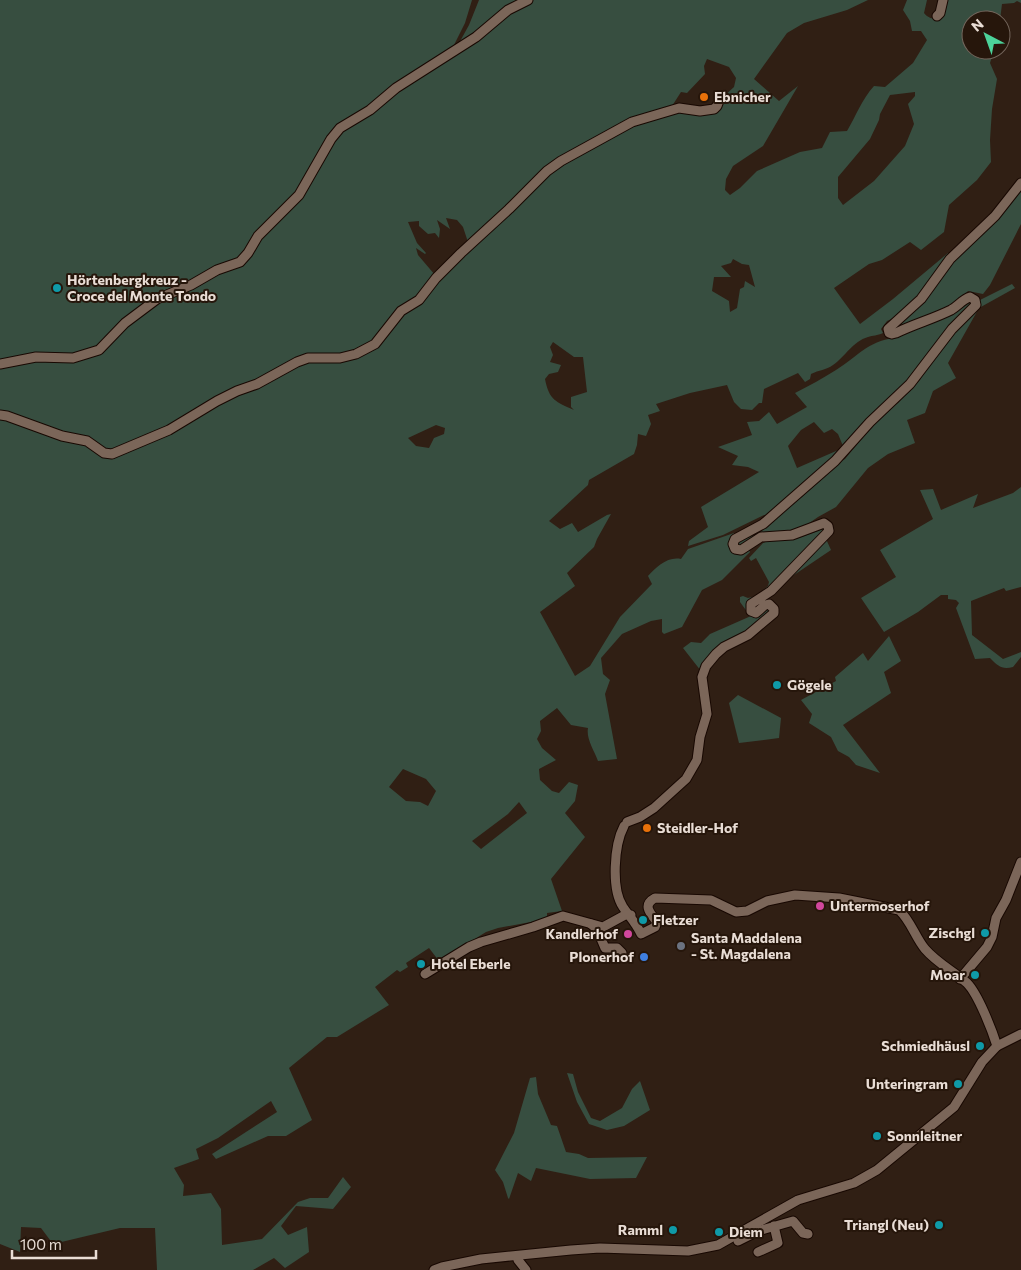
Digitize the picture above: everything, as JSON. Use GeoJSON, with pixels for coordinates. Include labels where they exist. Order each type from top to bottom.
{"type":"FeatureCollection","features":[{"type":"Feature","properties":{"kind":"street"},"geometry":{"type":"LineString","coordinates":[[0,364],[36,357],[73,358],[100,350],[125,323],[158,299],[191,285],[217,270],[240,262],[248,254],[258,236],[299,195],[331,139],[340,128],[370,110],[396,88],[476,37],[508,10],[528,0]]}},
{"type":"Feature","properties":{"kind":"street"},"geometry":{"type":"LineString","coordinates":[[937,16],[940,13],[943,0]]}},
{"type":"Feature","properties":{"kind":"street"},"geometry":{"type":"LineString","coordinates":[[0,415],[62,436],[87,441],[104,453],[112,454],[169,430],[217,401],[257,384],[297,362],[308,358],[340,358],[356,354],[376,344],[401,311],[419,300],[442,271],[547,171],[561,161],[632,122],[679,108],[700,111],[714,109],[720,98]]}},
{"type":"Feature","properties":{"kind":"street"},"geometry":{"type":"LineString","coordinates":[[997,1046],[975,993],[967,983],[943,966],[925,949],[914,933],[906,916],[899,910],[861,901],[824,896],[795,895],[767,901],[747,911],[736,912],[711,900],[655,898],[650,901],[648,910],[656,922],[655,927],[640,934],[618,896],[615,874],[620,834],[625,824],[654,808],[686,779],[697,760],[706,714],[702,677],[704,671],[716,654],[724,647],[748,635],[774,613],[774,609],[769,604],[764,605],[756,613],[752,611],[751,604],[771,591],[829,531],[828,526],[824,523],[792,535],[761,537],[741,550],[735,549],[732,544],[735,539],[763,524],[835,461],[870,422],[910,384],[959,322],[976,304],[975,300],[970,297],[965,298],[951,310],[896,333],[889,333],[888,329],[921,299],[950,259],[995,216],[1021,183]]}},
{"type":"Feature","properties":{"kind":"street"},"geometry":{"type":"LineString","coordinates":[[960,979],[987,947],[992,937],[996,918],[1006,900],[1021,862]]}},
{"type":"Feature","properties":{"kind":"street"},"geometry":{"type":"LineString","coordinates":[[425,974],[475,944],[563,916],[603,927],[630,915]]}},
{"type":"Feature","properties":{"kind":"street"},"geometry":{"type":"LineString","coordinates":[[591,924],[597,929],[605,948],[617,948],[622,953]]}},
{"type":"Feature","properties":{"kind":"street"},"geometry":{"type":"LineString","coordinates":[[434,1270],[482,1259],[570,1250],[600,1248],[688,1251],[707,1249],[729,1240],[780,1208],[798,1200],[854,1183],[877,1170],[954,1108],[982,1062],[997,1046],[1021,1034]]}},
{"type":"Feature","properties":{"kind":"street"},"geometry":{"type":"LineString","coordinates":[[729,1240],[732,1244],[758,1231],[793,1222],[803,1233],[808,1234]]}},
{"type":"Feature","properties":{"kind":"street"},"geometry":{"type":"LineString","coordinates":[[758,1252],[778,1243],[774,1226]]}},
{"type":"Feature","properties":{"kind":"street"},"geometry":{"type":"LineString","coordinates":[[517,1256],[526,1270]]}},
{"type":"Feature","properties":{"kind":"green space"},"geometry":{"type":"Polygon","coordinates":[[[0,0],[472,0],[465,23],[452,49],[339,127],[297,194],[238,260],[156,298],[108,339],[86,353],[0,361],[0,0]]]}},
{"type":"Feature","properties":{"kind":"green space"},"geometry":{"type":"Polygon","coordinates":[[[479,0],[868,0],[847,10],[804,23],[787,33],[754,79],[779,101],[798,86],[763,146],[733,166],[726,179],[725,190],[730,195],[757,171],[800,152],[822,148],[830,132],[847,131],[874,86],[885,87],[913,63],[927,40],[921,31],[912,31],[910,21],[903,10],[907,0],[927,0],[924,13],[929,17],[940,18],[945,0],[1021,0],[1021,3],[1017,1],[1002,4],[1001,10],[961,10],[961,60],[991,60],[990,63],[997,79],[992,109],[991,162],[977,180],[949,205],[944,232],[921,250],[910,242],[882,260],[869,264],[834,288],[860,324],[948,253],[950,255],[914,301],[896,317],[887,321],[881,329],[883,333],[858,342],[837,362],[828,368],[811,374],[810,379],[805,382],[798,373],[764,389],[762,403],[759,403],[752,410],[741,409],[734,402],[727,385],[690,393],[656,404],[660,411],[648,415],[651,424],[646,436],[638,434],[634,454],[589,480],[588,485],[549,521],[560,529],[572,523],[578,532],[611,514],[594,547],[567,573],[575,586],[540,612],[575,676],[590,666],[620,617],[652,584],[648,576],[659,566],[671,559],[681,559],[688,549],[734,533],[735,535],[730,538],[733,549],[739,553],[749,550],[750,552],[722,580],[702,590],[682,627],[664,634],[662,632],[662,619],[651,621],[622,634],[601,658],[603,674],[610,680],[605,694],[617,759],[598,761],[589,740],[588,728],[571,725],[557,708],[540,721],[541,731],[537,739],[542,748],[556,760],[539,769],[540,780],[552,791],[559,793],[569,782],[578,785],[575,801],[565,813],[585,837],[551,879],[562,911],[547,913],[547,919],[486,932],[439,961],[429,948],[406,963],[408,967],[400,972],[397,970],[375,987],[389,1005],[337,1037],[327,1037],[289,1068],[312,1120],[286,1136],[268,1136],[216,1159],[212,1154],[277,1112],[271,1101],[218,1138],[196,1149],[199,1159],[174,1168],[184,1185],[183,1196],[211,1193],[221,1209],[222,1245],[262,1239],[298,1202],[310,1198],[328,1198],[343,1177],[351,1187],[333,1209],[296,1206],[281,1226],[288,1235],[307,1227],[309,1252],[285,1268],[274,1258],[253,1270],[157,1270],[155,1228],[120,1228],[53,1244],[41,1228],[21,1227],[20,1252],[0,1244],[0,417],[61,438],[86,443],[106,458],[126,452],[169,432],[219,402],[258,386],[301,362],[340,359],[357,355],[376,346],[404,312],[420,303],[438,279],[463,253],[548,173],[633,124],[680,110],[697,113],[716,110],[723,97],[734,87],[736,78],[729,67],[707,59],[704,66],[705,74],[687,93],[681,92],[672,106],[630,120],[561,157],[468,242],[463,227],[457,220],[446,218],[450,229],[437,220],[440,229],[439,238],[435,233],[428,234],[419,226],[419,221],[408,222],[417,243],[426,253],[416,248],[418,255],[435,275],[417,299],[399,310],[374,342],[356,352],[340,355],[308,356],[296,359],[281,369],[218,397],[168,428],[114,450],[104,451],[89,439],[64,434],[9,413],[0,413],[0,367],[35,360],[73,361],[87,358],[100,352],[112,342],[126,325],[158,302],[189,289],[217,272],[241,264],[250,255],[260,237],[300,197],[325,158],[333,141],[343,130],[371,112],[398,90],[477,39],[497,22],[495,18],[475,35],[458,45],[469,25],[479,0]],[[915,92],[890,95],[870,139],[838,177],[838,198],[843,205],[874,181],[905,146],[914,124],[908,104],[915,96],[915,92]],[[733,259],[731,263],[721,266],[731,277],[714,277],[712,291],[729,301],[730,312],[737,308],[740,289],[744,287],[745,281],[755,287],[749,265],[742,264],[733,259]],[[553,342],[550,347],[553,355],[550,362],[561,365],[558,372],[549,374],[545,379],[549,392],[558,402],[574,410],[571,407],[571,397],[587,392],[583,357],[574,357],[553,342]],[[436,425],[408,438],[416,446],[429,448],[434,438],[444,434],[445,428],[436,425]],[[403,769],[389,787],[406,801],[420,802],[428,806],[436,791],[426,779],[403,769]],[[519,802],[508,814],[472,841],[481,849],[527,813],[519,802]]]}},
{"type":"Feature","properties":{"kind":"green space"},"geometry":{"type":"Polygon","coordinates":[[[1021,187],[1021,224],[990,285],[983,294],[968,291],[953,305],[904,327],[900,326],[952,261],[1021,187]]]}},
{"type":"Feature","properties":{"kind":"green space"},"geometry":{"type":"Polygon","coordinates":[[[1012,284],[1015,288],[979,308],[948,363],[956,378],[933,391],[925,413],[907,420],[915,443],[888,454],[868,468],[836,507],[799,530],[737,546],[739,539],[768,527],[781,512],[803,496],[814,482],[845,459],[882,414],[898,403],[920,380],[923,373],[978,301],[1012,284]]]}},
{"type":"Feature","properties":{"kind":"green space"},"geometry":{"type":"Polygon","coordinates":[[[966,301],[973,302],[912,379],[843,446],[838,434],[832,429],[824,433],[814,422],[801,430],[788,446],[797,468],[843,448],[770,515],[764,515],[723,535],[688,546],[689,541],[708,527],[701,507],[759,472],[748,467],[732,465],[738,456],[718,447],[752,435],[747,422],[759,421],[769,412],[777,424],[807,407],[795,393],[836,370],[877,342],[894,338],[966,301]]]}},
{"type":"Feature","properties":{"kind":"green space"},"geometry":{"type":"Polygon","coordinates":[[[1021,487],[1021,587],[1006,591],[1004,588],[971,601],[972,635],[1003,659],[1021,652],[1021,657],[1013,667],[1000,667],[990,658],[975,659],[956,608],[959,603],[956,600],[948,599],[948,595],[941,595],[918,612],[884,632],[861,598],[896,577],[880,550],[933,519],[920,490],[933,489],[941,510],[978,494],[973,508],[1013,493],[1021,487]]]}},
{"type":"Feature","properties":{"kind":"green space"},"geometry":{"type":"Polygon","coordinates":[[[823,529],[824,531],[776,584],[747,604],[748,613],[740,602],[740,597],[756,596],[768,586],[769,582],[756,558],[751,561],[749,558],[763,543],[768,541],[799,538],[823,529]]]}},
{"type":"Feature","properties":{"kind":"green space"},"geometry":{"type":"Polygon","coordinates":[[[826,539],[831,550],[791,577],[789,575],[826,539]]]}},
{"type":"Feature","properties":{"kind":"green space"},"geometry":{"type":"Polygon","coordinates":[[[766,609],[771,611],[701,671],[683,648],[691,642],[701,643],[710,634],[751,616],[759,615],[766,609]]]}},
{"type":"Feature","properties":{"kind":"green space"},"geometry":{"type":"Polygon","coordinates":[[[889,636],[901,661],[884,672],[891,693],[843,725],[880,773],[856,765],[849,757],[838,751],[831,737],[809,723],[812,714],[801,700],[836,681],[835,677],[863,653],[868,661],[889,636]]]}},
{"type":"Feature","properties":{"kind":"green space"},"geometry":{"type":"Polygon","coordinates":[[[738,695],[781,718],[779,738],[739,743],[729,703],[738,695]]]}},
{"type":"Feature","properties":{"kind":"green space"},"geometry":{"type":"Polygon","coordinates":[[[567,1073],[573,1074],[578,1092],[591,1118],[600,1121],[622,1108],[632,1089],[640,1081],[650,1110],[624,1126],[607,1130],[589,1124],[577,1102],[567,1073]]]}},
{"type":"Feature","properties":{"kind":"green space"},"geometry":{"type":"Polygon","coordinates":[[[536,1077],[538,1094],[551,1125],[557,1126],[566,1152],[588,1158],[647,1157],[636,1178],[590,1179],[536,1168],[531,1181],[518,1173],[508,1198],[503,1182],[495,1170],[514,1133],[530,1078],[536,1077]]]}},
{"type":"Feature","properties":{"kind":"place","name":"Ebnicher"},"geometry":{"type":"Point","coordinates":[704,97]}},
{"type":"Feature","properties":{"kind":"place","name":"Hörtenbergkreuz - Croce del Monte Tondo"},"geometry":{"type":"Point","coordinates":[57,288]}},
{"type":"Feature","properties":{"kind":"place","name":"Gögele"},"geometry":{"type":"Point","coordinates":[777,685]}},
{"type":"Feature","properties":{"kind":"place","name":"Steidler-Hof"},"geometry":{"type":"Point","coordinates":[647,828]}},
{"type":"Feature","properties":{"kind":"place","name":"Untermoserhof"},"geometry":{"type":"Point","coordinates":[820,906]}},
{"type":"Feature","properties":{"kind":"place","name":"Fletzer"},"geometry":{"type":"Point","coordinates":[643,920]}},
{"type":"Feature","properties":{"kind":"place","name":"Zischgl"},"geometry":{"type":"Point","coordinates":[985,933]}},
{"type":"Feature","properties":{"kind":"place","name":"Kandlerhof"},"geometry":{"type":"Point","coordinates":[628,934]}},
{"type":"Feature","properties":{"kind":"place","name":"Santa Maddalena - St. Magdalena"},"geometry":{"type":"Point","coordinates":[681,946]}},
{"type":"Feature","properties":{"kind":"place","name":"Plonerhof"},"geometry":{"type":"Point","coordinates":[644,957]}},
{"type":"Feature","properties":{"kind":"place","name":"Hotel Eberle"},"geometry":{"type":"Point","coordinates":[421,964]}},
{"type":"Feature","properties":{"kind":"place","name":"Moar"},"geometry":{"type":"Point","coordinates":[975,975]}},
{"type":"Feature","properties":{"kind":"place","name":"Schmiedhäusl"},"geometry":{"type":"Point","coordinates":[980,1046]}},
{"type":"Feature","properties":{"kind":"place","name":"Unteringram"},"geometry":{"type":"Point","coordinates":[958,1084]}},
{"type":"Feature","properties":{"kind":"place","name":"Sonnleitner"},"geometry":{"type":"Point","coordinates":[877,1136]}},
{"type":"Feature","properties":{"kind":"place","name":"Triangl (Neu)"},"geometry":{"type":"Point","coordinates":[939,1225]}},
{"type":"Feature","properties":{"kind":"place","name":"Ramml"},"geometry":{"type":"Point","coordinates":[673,1230]}},
{"type":"Feature","properties":{"kind":"place","name":"Diem"},"geometry":{"type":"Point","coordinates":[719,1232]}}]}
